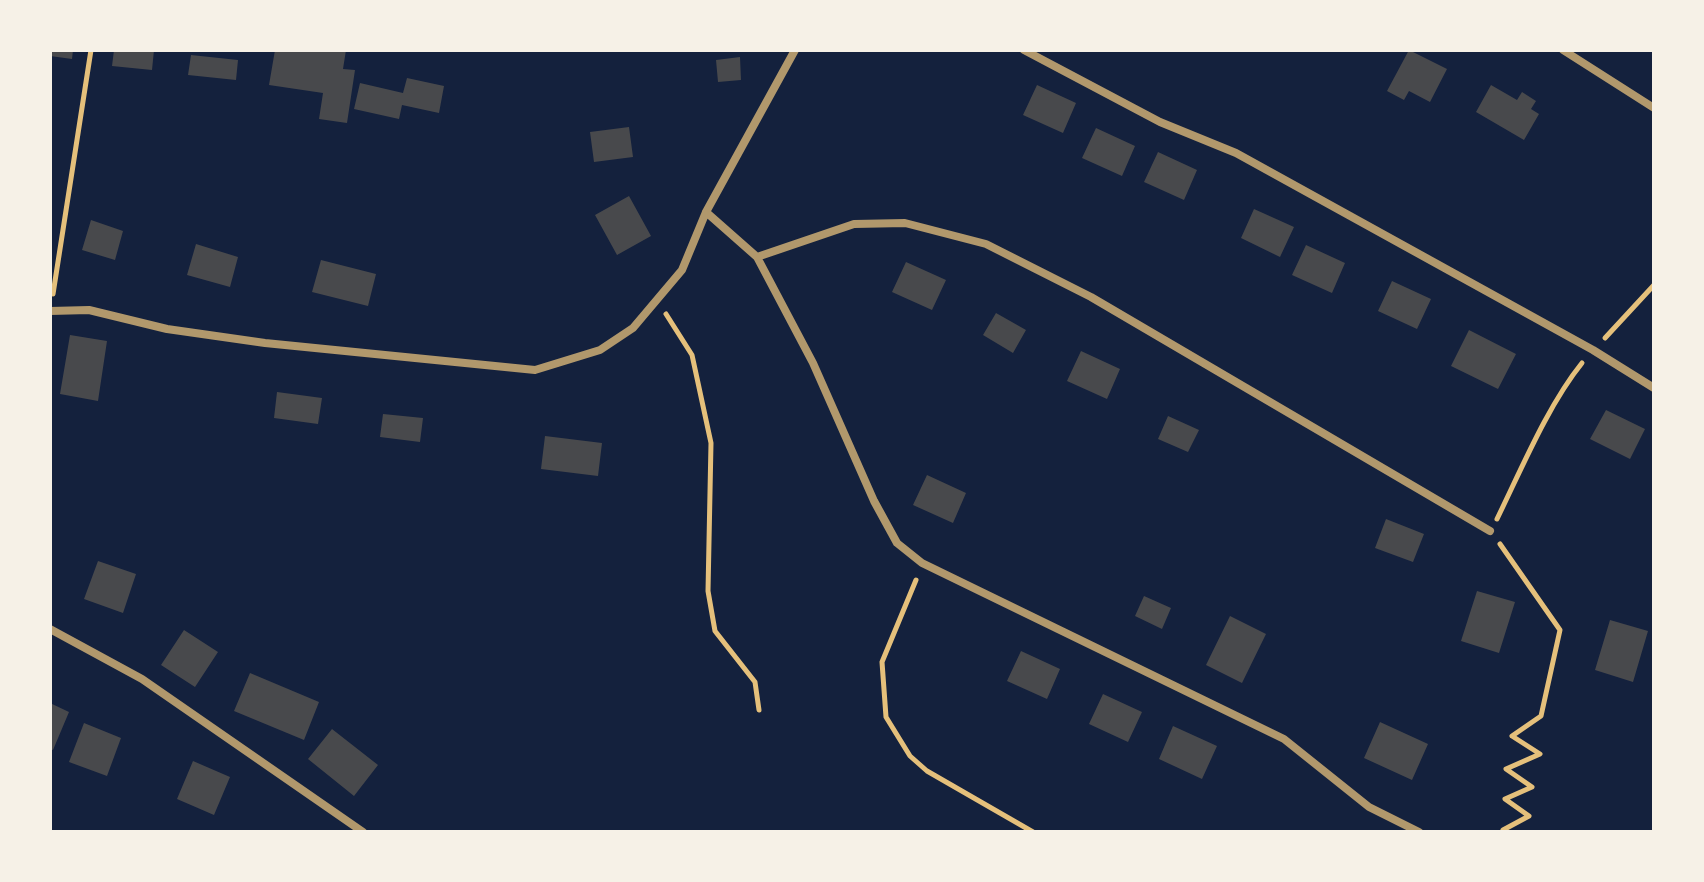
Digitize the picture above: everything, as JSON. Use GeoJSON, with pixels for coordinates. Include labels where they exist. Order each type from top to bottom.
{"type":"FeatureCollection","features":[{"type":"Feature","properties":{"kind":"street"},"geometry":{"type":"LineString","coordinates":[[50,312],[89,310],[167,329],[265,343],[535,370],[600,350],[633,328],[682,270],[706,212],[795,50]]}},
{"type":"Feature","properties":{"kind":"street"},"geometry":{"type":"LineString","coordinates":[[1024,50],[1160,122],[1236,153],[1593,350],[1654,388]]}},
{"type":"Feature","properties":{"kind":"street"},"geometry":{"type":"LineString","coordinates":[[1563,50],[1654,108]]}},
{"type":"Feature","properties":{"kind":"street"},"geometry":{"type":"LineString","coordinates":[[706,212],[757,257],[813,363],[874,501],[897,543],[922,563],[1284,739],[1369,807],[1419,832]]}},
{"type":"Feature","properties":{"kind":"street"},"geometry":{"type":"LineString","coordinates":[[757,257],[854,224],[905,223],[986,244],[1091,297],[1490,531]]}},
{"type":"Feature","properties":{"kind":"street"},"geometry":{"type":"LineString","coordinates":[[50,629],[142,679],[363,832]]}},
{"type":"Feature","properties":{"kind":"path"},"geometry":{"type":"LineString","coordinates":[[50,312],[91,50]]}},
{"type":"Feature","properties":{"kind":"path"},"geometry":{"type":"LineString","coordinates":[[1505,832],[1503,830],[1529,816],[1505,799],[1532,787],[1506,769],[1540,754],[1512,736],[1541,716],[1560,630],[1490,531],[1571,376],[1654,285]]}},
{"type":"Feature","properties":{"kind":"path"},"geometry":{"type":"LineString","coordinates":[[657,299],[692,355],[711,443],[708,591],[715,631],[755,682],[759,710]]}},
{"type":"Feature","properties":{"kind":"path"},"geometry":{"type":"LineString","coordinates":[[922,563],[882,662],[886,717],[910,756],[927,771],[1033,832]]}},
{"type":"Feature","properties":{"kind":"building"},"geometry":{"type":"Polygon","coordinates":[[[50,50],[73,50],[72,59],[50,56],[50,50]]]}},
{"type":"Feature","properties":{"kind":"building"},"geometry":{"type":"Polygon","coordinates":[[[114,50],[154,50],[152,70],[112,66],[114,50]]]}},
{"type":"Feature","properties":{"kind":"building"},"geometry":{"type":"Polygon","coordinates":[[[275,50],[346,50],[343,69],[355,70],[347,123],[319,119],[323,93],[269,85],[275,50]]]}},
{"type":"Feature","properties":{"kind":"building"},"geometry":{"type":"Polygon","coordinates":[[[1409,50],[1447,69],[1430,102],[1409,91],[1404,100],[1387,91],[1409,50]]]}},
{"type":"Feature","properties":{"kind":"building"},"geometry":{"type":"Polygon","coordinates":[[[191,55],[238,60],[236,80],[188,75],[191,55]]]}},
{"type":"Feature","properties":{"kind":"building"},"geometry":{"type":"Polygon","coordinates":[[[740,57],[741,80],[718,82],[716,60],[740,57]]]}},
{"type":"Feature","properties":{"kind":"building"},"geometry":{"type":"Polygon","coordinates":[[[407,78],[444,86],[439,113],[402,105],[399,119],[354,109],[360,83],[403,93],[407,78]]]}},
{"type":"Feature","properties":{"kind":"building"},"geometry":{"type":"Polygon","coordinates":[[[1037,85],[1076,103],[1063,133],[1023,115],[1037,85]]]}},
{"type":"Feature","properties":{"kind":"building"},"geometry":{"type":"Polygon","coordinates":[[[1491,85],[1517,100],[1522,92],[1536,101],[1531,109],[1539,114],[1524,140],[1476,112],[1491,85]]]}},
{"type":"Feature","properties":{"kind":"building"},"geometry":{"type":"Polygon","coordinates":[[[629,127],[633,157],[594,162],[590,132],[629,127]]]}},
{"type":"Feature","properties":{"kind":"building"},"geometry":{"type":"Polygon","coordinates":[[[1096,128],[1135,146],[1122,176],[1082,158],[1096,128]]]}},
{"type":"Feature","properties":{"kind":"building"},"geometry":{"type":"Polygon","coordinates":[[[1158,152],[1197,170],[1184,200],[1144,182],[1158,152]]]}},
{"type":"Feature","properties":{"kind":"building"},"geometry":{"type":"Polygon","coordinates":[[[629,196],[651,236],[617,255],[595,215],[629,196]]]}},
{"type":"Feature","properties":{"kind":"building"},"geometry":{"type":"Polygon","coordinates":[[[1254,209],[1294,227],[1280,257],[1241,238],[1254,209]]]}},
{"type":"Feature","properties":{"kind":"building"},"geometry":{"type":"Polygon","coordinates":[[[91,220],[123,231],[115,260],[82,250],[91,220]]]}},
{"type":"Feature","properties":{"kind":"building"},"geometry":{"type":"Polygon","coordinates":[[[196,244],[238,257],[230,287],[187,275],[196,244]]]}},
{"type":"Feature","properties":{"kind":"building"},"geometry":{"type":"Polygon","coordinates":[[[1306,245],[1345,263],[1332,293],[1292,275],[1306,245]]]}},
{"type":"Feature","properties":{"kind":"building"},"geometry":{"type":"Polygon","coordinates":[[[321,260],[376,274],[368,306],[312,292],[321,260]]]}},
{"type":"Feature","properties":{"kind":"building"},"geometry":{"type":"Polygon","coordinates":[[[906,262],[946,280],[932,310],[892,292],[906,262]]]}},
{"type":"Feature","properties":{"kind":"building"},"geometry":{"type":"Polygon","coordinates":[[[1392,281],[1431,299],[1417,329],[1378,311],[1392,281]]]}},
{"type":"Feature","properties":{"kind":"building"},"geometry":{"type":"Polygon","coordinates":[[[996,313],[1026,330],[1013,353],[983,335],[996,313]]]}},
{"type":"Feature","properties":{"kind":"building"},"geometry":{"type":"Polygon","coordinates":[[[1469,330],[1516,354],[1498,389],[1451,366],[1469,330]]]}},
{"type":"Feature","properties":{"kind":"building"},"geometry":{"type":"Polygon","coordinates":[[[70,335],[107,341],[98,401],[60,394],[70,335]]]}},
{"type":"Feature","properties":{"kind":"building"},"geometry":{"type":"Polygon","coordinates":[[[1081,351],[1120,369],[1107,399],[1067,381],[1081,351]]]}},
{"type":"Feature","properties":{"kind":"building"},"geometry":{"type":"Polygon","coordinates":[[[277,392],[322,398],[318,424],[274,418],[277,392]]]}},
{"type":"Feature","properties":{"kind":"building"},"geometry":{"type":"Polygon","coordinates":[[[1606,410],[1645,429],[1630,459],[1590,439],[1606,410]]]}},
{"type":"Feature","properties":{"kind":"building"},"geometry":{"type":"Polygon","coordinates":[[[383,414],[423,418],[420,442],[380,437],[383,414]]]}},
{"type":"Feature","properties":{"kind":"building"},"geometry":{"type":"Polygon","coordinates":[[[1168,416],[1199,430],[1188,452],[1158,439],[1168,416]]]}},
{"type":"Feature","properties":{"kind":"building"},"geometry":{"type":"Polygon","coordinates":[[[545,436],[602,443],[598,476],[541,469],[545,436]]]}},
{"type":"Feature","properties":{"kind":"building"},"geometry":{"type":"Polygon","coordinates":[[[927,475],[966,493],[953,523],[913,505],[927,475]]]}},
{"type":"Feature","properties":{"kind":"building"},"geometry":{"type":"Polygon","coordinates":[[[1386,519],[1424,534],[1413,562],[1375,548],[1386,519]]]}},
{"type":"Feature","properties":{"kind":"building"},"geometry":{"type":"Polygon","coordinates":[[[98,561],[136,574],[123,613],[84,599],[98,561]]]}},
{"type":"Feature","properties":{"kind":"building"},"geometry":{"type":"Polygon","coordinates":[[[1477,591],[1515,602],[1499,653],[1461,641],[1477,591]]]}},
{"type":"Feature","properties":{"kind":"building"},"geometry":{"type":"Polygon","coordinates":[[[1144,596],[1171,608],[1162,629],[1135,616],[1144,596]]]}},
{"type":"Feature","properties":{"kind":"building"},"geometry":{"type":"Polygon","coordinates":[[[1230,616],[1266,634],[1242,683],[1206,665],[1230,616]]]}},
{"type":"Feature","properties":{"kind":"building"},"geometry":{"type":"Polygon","coordinates":[[[1610,620],[1648,631],[1633,682],[1595,670],[1610,620]]]}},
{"type":"Feature","properties":{"kind":"building"},"geometry":{"type":"Polygon","coordinates":[[[184,630],[218,652],[195,687],[161,665],[184,630]]]}},
{"type":"Feature","properties":{"kind":"building"},"geometry":{"type":"Polygon","coordinates":[[[1021,651],[1060,669],[1047,699],[1007,681],[1021,651]]]}},
{"type":"Feature","properties":{"kind":"building"},"geometry":{"type":"Polygon","coordinates":[[[250,673],[319,702],[304,740],[234,711],[250,673]]]}},
{"type":"Feature","properties":{"kind":"building"},"geometry":{"type":"Polygon","coordinates":[[[1103,694],[1142,712],[1128,742],[1089,724],[1103,694]]]}},
{"type":"Feature","properties":{"kind":"building"},"geometry":{"type":"Polygon","coordinates":[[[50,703],[69,712],[53,750],[50,749],[50,703]]]}},
{"type":"Feature","properties":{"kind":"building"},"geometry":{"type":"Polygon","coordinates":[[[1380,722],[1428,744],[1412,780],[1364,758],[1380,722]]]}},
{"type":"Feature","properties":{"kind":"building"},"geometry":{"type":"Polygon","coordinates":[[[84,723],[121,738],[107,776],[69,762],[84,723]]]}},
{"type":"Feature","properties":{"kind":"building"},"geometry":{"type":"Polygon","coordinates":[[[1173,726],[1217,746],[1202,779],[1159,759],[1173,726]]]}},
{"type":"Feature","properties":{"kind":"building"},"geometry":{"type":"Polygon","coordinates":[[[332,729],[378,765],[354,796],[308,759],[332,729]]]}},
{"type":"Feature","properties":{"kind":"building"},"geometry":{"type":"Polygon","coordinates":[[[193,761],[230,777],[214,815],[177,799],[193,761]]]}}]}
